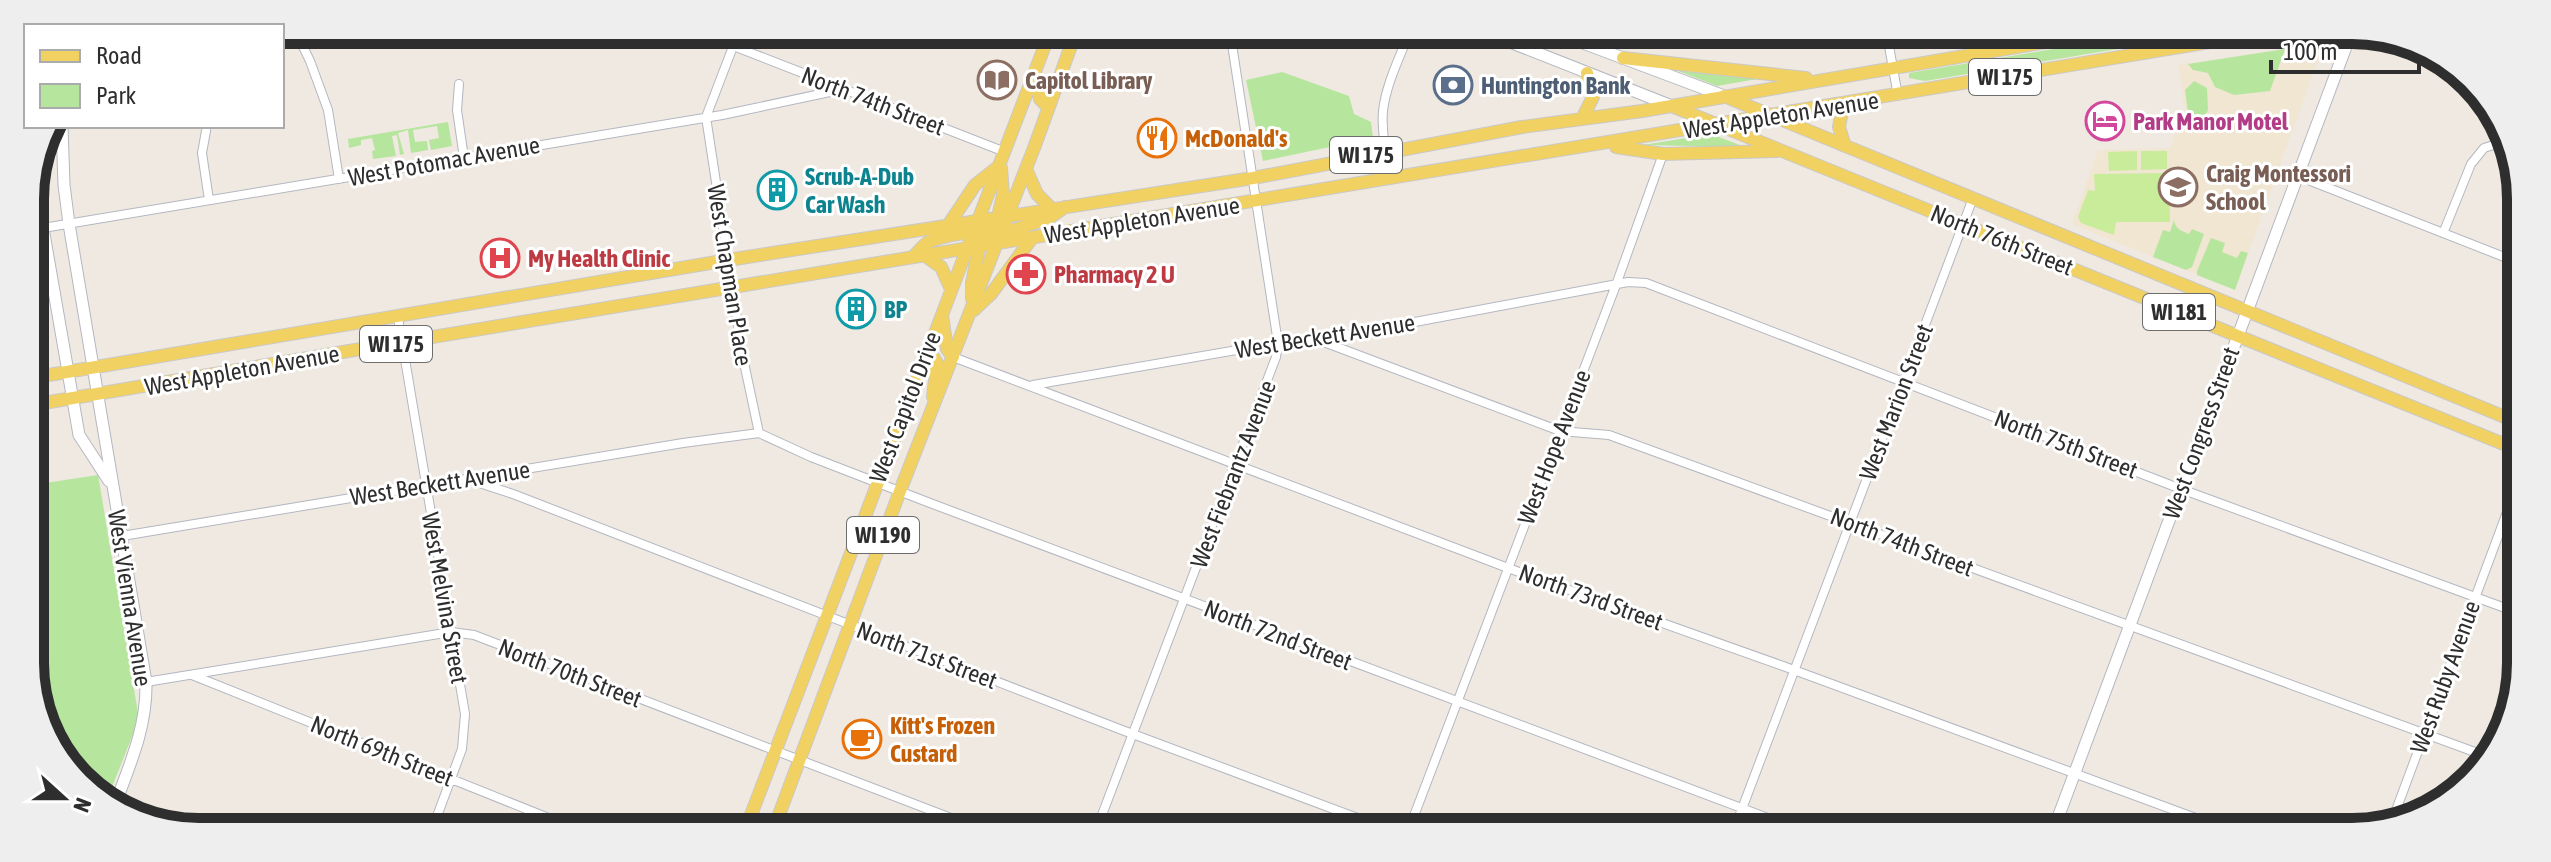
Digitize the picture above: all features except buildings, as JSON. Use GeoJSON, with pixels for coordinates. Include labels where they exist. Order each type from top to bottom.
{"type":"FeatureCollection","features":[{"type":"Feature","properties":{"kind":"main road","name":"West Capitol Drive"},"geometry":{"type":"LineString","coordinates":[[750,818],[942,311],[977,236],[1046,44]]}},
{"type":"Feature","properties":{"kind":"main road","name":"West Capitol Drive"},"geometry":{"type":"LineString","coordinates":[[778,818],[1072,44]]}},
{"type":"Feature","properties":{"kind":"main road","name":"West Appleton Avenue"},"geometry":{"type":"LineString","coordinates":[[44,403],[918,256],[1051,208],[1253,178],[1583,117],[1672,106],[2036,44]]}},
{"type":"Feature","properties":{"kind":"main road","name":"West Appleton Avenue"},"geometry":{"type":"LineString","coordinates":[[1000,227],[1032,238],[1843,106],[2200,44]]}},
{"type":"Feature","properties":{"kind":"main road"},"geometry":{"type":"LineString","coordinates":[[1623,58],[1821,80]]}},
{"type":"Feature","properties":{"kind":"main road"},"geometry":{"type":"LineString","coordinates":[[1583,117],[1593,97],[1587,73]]}},
{"type":"Feature","properties":{"kind":"main road"},"geometry":{"type":"LineString","coordinates":[[1034,75],[1040,99],[1048,107]]}},
{"type":"Feature","properties":{"kind":"main road","name":"North 76th Street"},"geometry":{"type":"LineString","coordinates":[[1724,96],[2507,418]]}},
{"type":"Feature","properties":{"kind":"main road","name":"North 76th Street"},"geometry":{"type":"LineString","coordinates":[[1672,106],[2507,445]]}},
{"type":"Feature","properties":{"kind":"main road"},"geometry":{"type":"LineString","coordinates":[[1843,106],[1839,127],[1845,146]]}},
{"type":"Feature","properties":{"kind":"main road"},"geometry":{"type":"LineString","coordinates":[[1601,145],[1663,154],[1781,151]]}},
{"type":"Feature","properties":{"kind":"main road"},"geometry":{"type":"LineString","coordinates":[[949,224],[975,185],[1003,159]]}},
{"type":"Feature","properties":{"kind":"main road"},"geometry":{"type":"LineString","coordinates":[[1000,227],[1003,159]]}},
{"type":"Feature","properties":{"kind":"main road"},"geometry":{"type":"LineString","coordinates":[[1026,169],[1037,194],[1051,208]]}},
{"type":"Feature","properties":{"kind":"main road"},"geometry":{"type":"LineString","coordinates":[[971,310],[977,236],[1000,227],[1049,218],[1068,205]]}},
{"type":"Feature","properties":{"kind":"main road","name":"West Appleton Avenue"},"geometry":{"type":"LineString","coordinates":[[44,376],[949,224],[977,236]]}},
{"type":"Feature","properties":{"kind":"main road"},"geometry":{"type":"LineString","coordinates":[[971,310],[991,294],[1032,238]]}},
{"type":"Feature","properties":{"kind":"main road"},"geometry":{"type":"LineString","coordinates":[[918,256],[941,267],[951,289]]}},
{"type":"Feature","properties":{"kind":"main road"},"geometry":{"type":"LineString","coordinates":[[942,311],[945,342],[953,357]]}},
{"type":"Feature","properties":{"kind":"main road"},"geometry":{"type":"LineString","coordinates":[[928,348],[937,363],[933,408]]}},
{"type":"Feature","properties":{"kind":"street"},"geometry":{"type":"LineString","coordinates":[[302,44],[328,110],[339,179]]}},
{"type":"Feature","properties":{"kind":"street","name":"North 74th Street"},"geometry":{"type":"LineString","coordinates":[[728,44],[844,89],[1003,159]]}},
{"type":"Feature","properties":{"kind":"street"},"geometry":{"type":"LineString","coordinates":[[1232,44],[1278,343]]}},
{"type":"Feature","properties":{"kind":"street"},"geometry":{"type":"LineString","coordinates":[[1392,179],[1383,111],[1405,44]]}},
{"type":"Feature","properties":{"kind":"street","name":"North 76th Street"},"geometry":{"type":"LineString","coordinates":[[1514,44],[1672,106]]}},
{"type":"Feature","properties":{"kind":"street","name":"North 76th Street"},"geometry":{"type":"LineString","coordinates":[[1586,44],[1724,96]]}},
{"type":"Feature","properties":{"kind":"street"},"geometry":{"type":"LineString","coordinates":[[1889,44],[1898,96]]}},
{"type":"Feature","properties":{"kind":"street","name":"West Congress Street"},"geometry":{"type":"LineString","coordinates":[[2058,818],[2347,44]]}},
{"type":"Feature","properties":{"kind":"street"},"geometry":{"type":"LineString","coordinates":[[706,117],[733,46]]}},
{"type":"Feature","properties":{"kind":"street"},"geometry":{"type":"LineString","coordinates":[[459,84],[457,110],[464,158]]}},
{"type":"Feature","properties":{"kind":"street","name":"West Potomac Avenue"},"geometry":{"type":"LineString","coordinates":[[44,228],[706,117],[844,89]]}},
{"type":"Feature","properties":{"kind":"street","name":"West Chapman Place"},"geometry":{"type":"LineString","coordinates":[[706,117],[743,358],[759,433]]}},
{"type":"Feature","properties":{"kind":"street","name":"West Vienna Avenue"},"geometry":{"type":"LineString","coordinates":[[61,129],[69,224],[146,682],[147,706],[142,730],[118,795]]}},
{"type":"Feature","properties":{"kind":"street"},"geometry":{"type":"LineString","coordinates":[[206,131],[202,153],[209,200]]}},
{"type":"Feature","properties":{"kind":"street"},"geometry":{"type":"LineString","coordinates":[[2444,231],[2471,164],[2484,148],[2497,144]]}},
{"type":"Feature","properties":{"kind":"street","name":"West Hope Avenue"},"geometry":{"type":"LineString","coordinates":[[1413,818],[1663,154]]}},
{"type":"Feature","properties":{"kind":"street"},"geometry":{"type":"LineString","coordinates":[[2298,176],[2507,258]]}},
{"type":"Feature","properties":{"kind":"street","name":"West Marion Street"},"geometry":{"type":"LineString","coordinates":[[1738,818],[1973,198]]}},
{"type":"Feature","properties":{"kind":"street","name":"West Vienna Avenue"},"geometry":{"type":"LineString","coordinates":[[44,234],[79,435],[111,484]]}},
{"type":"Feature","properties":{"kind":"street","name":"North 75th Street"},"geometry":{"type":"LineString","coordinates":[[1616,285],[1633,282],[1662,288],[2181,489],[2507,609]]}},
{"type":"Feature","properties":{"kind":"street","name":"West Beckett Avenue"},"geometry":{"type":"LineString","coordinates":[[1033,385],[1278,343],[1319,340],[1616,285]]}},
{"type":"Feature","properties":{"kind":"street","name":"West Melvina Street"},"geometry":{"type":"LineString","coordinates":[[398,318],[465,714],[462,749],[436,818]]}},
{"type":"Feature","properties":{"kind":"street","name":"North 74th Street"},"geometry":{"type":"LineString","coordinates":[[1319,340],[1560,431],[1609,435],[2478,753]]}},
{"type":"Feature","properties":{"kind":"street","name":"West Fiebrantz Avenue"},"geometry":{"type":"LineString","coordinates":[[1101,818],[1273,372],[1278,343]]}},
{"type":"Feature","properties":{"kind":"street","name":"North 73rd Street"},"geometry":{"type":"LineString","coordinates":[[953,357],[1508,568],[2195,818]]}},
{"type":"Feature","properties":{"kind":"street","name":"West Beckett Avenue"},"geometry":{"type":"LineString","coordinates":[[122,536],[667,445],[759,433]]}},
{"type":"Feature","properties":{"kind":"street","name":"North 72nd Street"},"geometry":{"type":"LineString","coordinates":[[759,433],[900,491],[1768,818]]}},
{"type":"Feature","properties":{"kind":"street","name":"North 71st Street"},"geometry":{"type":"LineString","coordinates":[[467,479],[1358,818]]}},
{"type":"Feature","properties":{"kind":"street","name":"West Ruby Avenue"},"geometry":{"type":"LineString","coordinates":[[2395,812],[2507,512]]}},
{"type":"Feature","properties":{"kind":"street","name":"North 70th Street"},"geometry":{"type":"LineString","coordinates":[[146,682],[451,632],[474,635],[950,818]]}},
{"type":"Feature","properties":{"kind":"street","name":"North 69th Street"},"geometry":{"type":"LineString","coordinates":[[191,675],[549,818]]}},
{"type":"Feature","properties":{"kind":"shaded area","name":"Craig Montessori School"},"geometry":{"type":"Polygon","coordinates":[[[2324,44],[2235,290],[2072,224],[2098,150],[2170,148],[2179,123],[2187,122],[2178,65],[2324,44]]]}},
{"type":"Feature","properties":{"kind":"green space"},"geometry":{"type":"Polygon","coordinates":[[[2083,44],[2147,44],[1925,81],[1909,78],[1909,73],[2083,44]]]}},
{"type":"Feature","properties":{"kind":"green space"},"geometry":{"type":"Polygon","coordinates":[[[2285,49],[2270,91],[2234,95],[2215,87],[2208,73],[2193,70],[2188,64],[2285,49]]]}},
{"type":"Feature","properties":{"kind":"green space"},"geometry":{"type":"Polygon","coordinates":[[[1668,67],[1769,77],[1717,86],[1668,67]]]}},
{"type":"Feature","properties":{"kind":"green space"},"geometry":{"type":"Polygon","coordinates":[[[1282,72],[1349,96],[1354,114],[1371,122],[1373,138],[1263,161],[1246,80],[1282,72]]]}},
{"type":"Feature","properties":{"kind":"green space"},"geometry":{"type":"Polygon","coordinates":[[[2194,81],[2207,88],[2208,110],[2202,122],[2189,119],[2185,90],[2194,81]]]}},
{"type":"Feature","properties":{"kind":"green space"},"geometry":{"type":"Polygon","coordinates":[[[448,122],[452,146],[431,150],[429,140],[439,138],[437,126],[413,130],[415,142],[427,141],[428,150],[411,153],[408,130],[398,133],[404,154],[400,155],[397,135],[392,136],[396,156],[373,159],[372,151],[375,150],[372,138],[361,140],[361,145],[349,148],[348,139],[448,122]]]}},
{"type":"Feature","properties":{"kind":"green space"},"geometry":{"type":"Polygon","coordinates":[[[1711,134],[1745,147],[1643,145],[1711,134]]]}},
{"type":"Feature","properties":{"kind":"green space"},"geometry":{"type":"Polygon","coordinates":[[[2137,151],[2137,170],[2109,171],[2108,152],[2137,151]]]}},
{"type":"Feature","properties":{"kind":"green space"},"geometry":{"type":"Polygon","coordinates":[[[2141,151],[2167,151],[2167,169],[2141,170],[2141,151]]]}},
{"type":"Feature","properties":{"kind":"green space"},"geometry":{"type":"Polygon","coordinates":[[[2169,173],[2170,222],[2116,222],[2114,235],[2081,223],[2078,217],[2088,190],[2095,191],[2094,174],[2169,173]]]}},
{"type":"Feature","properties":{"kind":"green space"},"geometry":{"type":"Polygon","coordinates":[[[2174,220],[2177,228],[2184,232],[2189,234],[2192,229],[2204,234],[2192,267],[2186,270],[2153,257],[2163,230],[2170,232],[2174,220]]]}},
{"type":"Feature","properties":{"kind":"green space"},"geometry":{"type":"Polygon","coordinates":[[[2211,238],[2225,243],[2222,252],[2237,258],[2241,251],[2248,253],[2235,290],[2197,275],[2211,238]]]}},
{"type":"Feature","properties":{"kind":"green space"},"geometry":{"type":"Polygon","coordinates":[[[98,475],[139,719],[111,790],[104,785],[104,758],[77,758],[60,732],[47,693],[44,663],[44,483],[98,475]]]}},
{"type":"Feature","properties":{"kind":"place","name":"Capitol Library"},"geometry":{"type":"Point","coordinates":[997,80]}},
{"type":"Feature","properties":{"kind":"place","name":"Huntington Bank"},"geometry":{"type":"Point","coordinates":[1453,85]}},
{"type":"Feature","properties":{"kind":"place","name":"Park Manor Motel"},"geometry":{"type":"Point","coordinates":[2105,121]}},
{"type":"Feature","properties":{"kind":"place","name":"McDonald's"},"geometry":{"type":"Point","coordinates":[1157,138]}},
{"type":"Feature","properties":{"kind":"place","name":"Craig Montessori School"},"geometry":{"type":"Point","coordinates":[2178,187]}},
{"type":"Feature","properties":{"kind":"place","name":"Scrub-A-Dub Car Wash"},"geometry":{"type":"Point","coordinates":[777,190]}},
{"type":"Feature","properties":{"kind":"place","name":"My Health Clinic"},"geometry":{"type":"Point","coordinates":[500,258]}},
{"type":"Feature","properties":{"kind":"place","name":"Pharmacy 2 U"},"geometry":{"type":"Point","coordinates":[1026,274]}},
{"type":"Feature","properties":{"kind":"place","name":"BP"},"geometry":{"type":"Point","coordinates":[856,309]}},
{"type":"Feature","properties":{"kind":"place","name":"Kitt's Frozen Custard"},"geometry":{"type":"Point","coordinates":[862,739]}}]}
